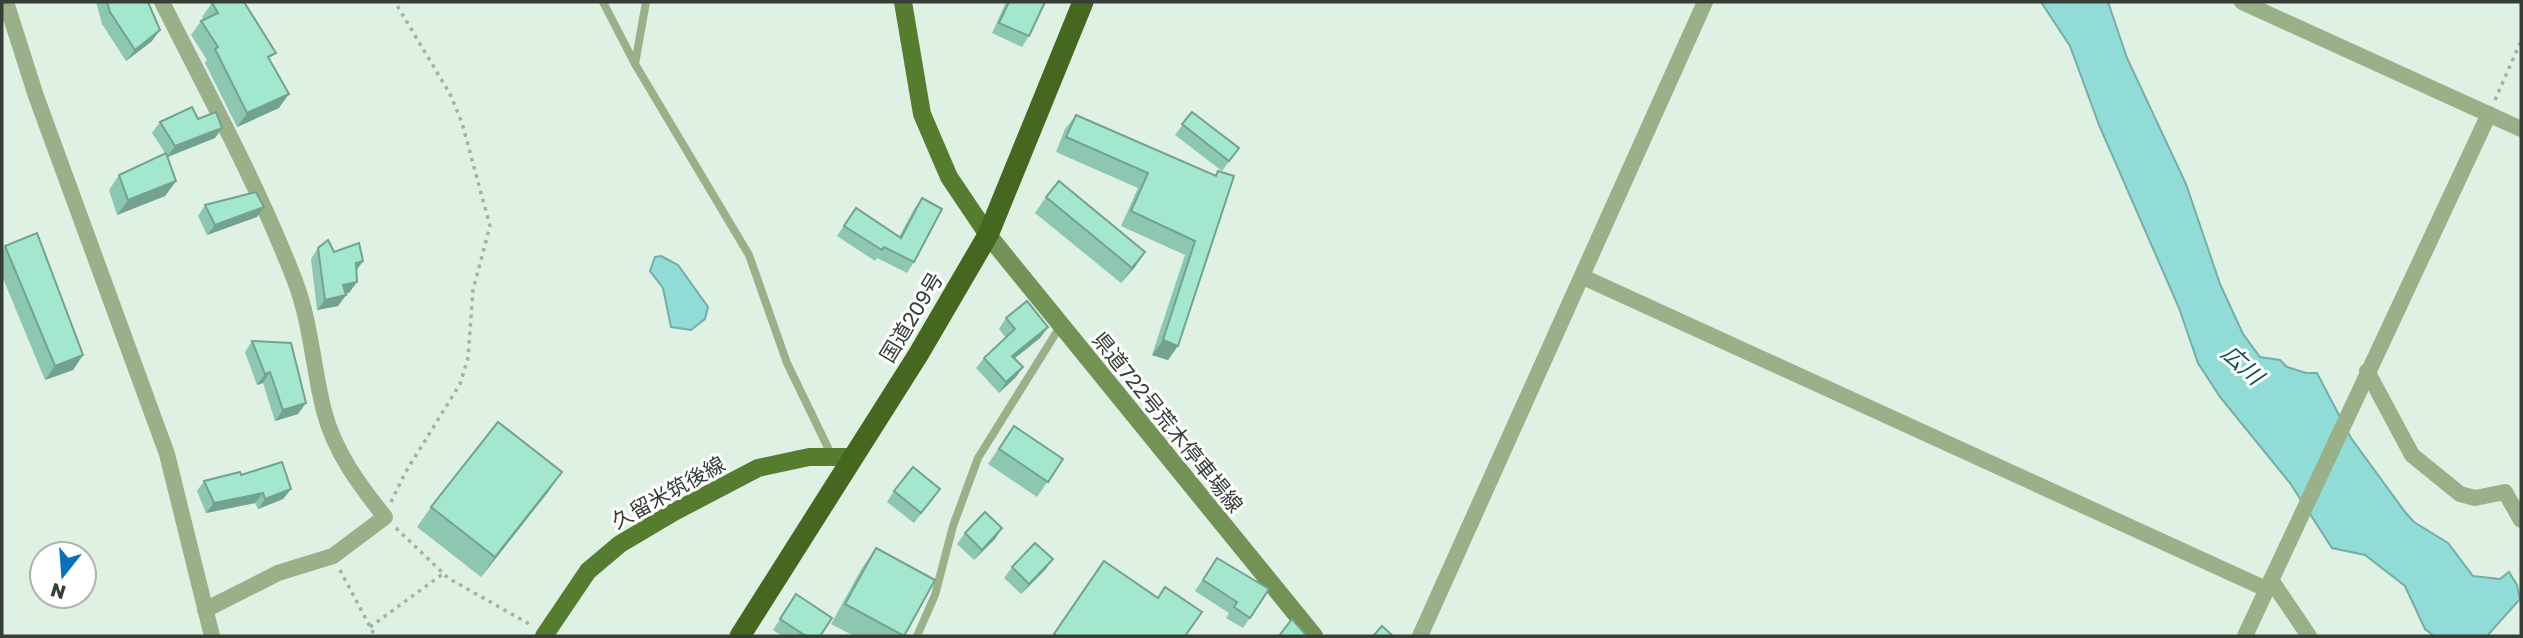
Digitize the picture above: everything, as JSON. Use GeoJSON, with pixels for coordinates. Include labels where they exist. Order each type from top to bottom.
{"type":"FeatureCollection","features":[{"type":"Feature","properties":{"kind":"highway","name":"国道209号"},"geometry":{"type":"LineString","coordinates":[[740,636],[918,355],[988,235],[1083,2]]}},
{"type":"Feature","properties":{"kind":"main road"},"geometry":{"type":"LineString","coordinates":[[903,2],[922,114],[949,177],[988,235]]}},
{"type":"Feature","properties":{"kind":"main road","name":"県道722号荒木停車場線"},"geometry":{"type":"LineString","coordinates":[[988,235],[1314,636]]}},
{"type":"Feature","properties":{"kind":"main road","name":"久留米筑後線"},"geometry":{"type":"LineString","coordinates":[[545,635],[588,571],[620,544],[758,468],[831,454],[853,457]]}},
{"type":"Feature","properties":{"kind":"street"},"geometry":{"type":"LineString","coordinates":[[6,2],[36,96],[167,454],[212,636]]}},
{"type":"Feature","properties":{"kind":"street"},"geometry":{"type":"LineString","coordinates":[[162,2],[273,226],[297,285],[312,343],[324,413],[350,471],[385,517],[333,556],[278,573],[205,610]]}},
{"type":"Feature","properties":{"kind":"street"},"geometry":{"type":"LineString","coordinates":[[1420,636],[1705,2]]}},
{"type":"Feature","properties":{"kind":"street"},"geometry":{"type":"LineString","coordinates":[[2242,2],[2521,129]]}},
{"type":"Feature","properties":{"kind":"street"},"geometry":{"type":"LineString","coordinates":[[2245,636],[2488,114]]}},
{"type":"Feature","properties":{"kind":"street"},"geometry":{"type":"LineString","coordinates":[[1583,277],[2270,581],[2309,636]]}},
{"type":"Feature","properties":{"kind":"street"},"geometry":{"type":"LineString","coordinates":[[2367,371],[2412,456],[2459,494],[2475,498],[2505,492],[2521,520]]}},
{"type":"Feature","properties":{"kind":"lane"},"geometry":{"type":"LineString","coordinates":[[603,2],[635,64],[749,255],[787,363],[831,454]]}},
{"type":"Feature","properties":{"kind":"lane"},"geometry":{"type":"LineString","coordinates":[[635,64],[646,2]]}},
{"type":"Feature","properties":{"kind":"lane"},"geometry":{"type":"LineString","coordinates":[[917,636],[936,595],[953,526],[978,458],[1060,325]]}},
{"type":"Feature","properties":{"kind":"path"},"geometry":{"type":"LineString","coordinates":[[395,2],[450,94],[462,123],[490,226],[473,290],[468,358],[460,384],[405,473],[385,517],[444,573],[545,635]]}},
{"type":"Feature","properties":{"kind":"path"},"geometry":{"type":"LineString","coordinates":[[2488,114],[2521,41]]}},
{"type":"Feature","properties":{"kind":"path"},"geometry":{"type":"LineString","coordinates":[[333,556],[375,636]]}},
{"type":"Feature","properties":{"kind":"path"},"geometry":{"type":"LineString","coordinates":[[370,627],[444,573]]}},
{"type":"Feature","properties":{"kind":"water","name":"広川"},"geometry":{"type":"Polygon","coordinates":[[[2041,2],[2108,2],[2127,58],[2186,184],[2220,284],[2243,334],[2260,357],[2280,360],[2287,367],[2306,373],[2317,373],[2351,438],[2405,512],[2414,522],[2448,543],[2473,576],[2500,579],[2509,572],[2517,585],[2520,599],[2487,636],[2434,636],[2425,629],[2405,586],[2365,555],[2332,548],[2290,483],[2220,397],[2198,363],[2179,308],[2099,125],[2070,46],[2041,2]]]}},
{"type":"Feature","properties":{"kind":"water"},"geometry":{"type":"Polygon","coordinates":[[[661,256],[678,265],[708,307],[705,319],[691,330],[671,327],[663,288],[650,271],[655,257],[661,256]]]}},
{"type":"Feature","properties":{"kind":"building"},"geometry":{"type":"Polygon","coordinates":[[[107,2],[148,2],[160,30],[135,50],[110,12],[107,2]]]}},
{"type":"Feature","properties":{"kind":"building"},"geometry":{"type":"Polygon","coordinates":[[[244,2],[276,53],[268,57],[289,94],[247,113],[215,49],[218,47],[201,21],[218,13],[212,3],[244,2]]]}},
{"type":"Feature","properties":{"kind":"building"},"geometry":{"type":"Polygon","coordinates":[[[1009,2],[1045,2],[1029,36],[999,23],[1009,2]]]}},
{"type":"Feature","properties":{"kind":"building"},"geometry":{"type":"Polygon","coordinates":[[[192,107],[198,119],[216,112],[222,128],[175,146],[160,122],[192,107]]]}},
{"type":"Feature","properties":{"kind":"building"},"geometry":{"type":"Polygon","coordinates":[[[1192,112],[1239,148],[1229,161],[1182,124],[1192,112]]]}},
{"type":"Feature","properties":{"kind":"building"},"geometry":{"type":"Polygon","coordinates":[[[1076,115],[1216,176],[1218,171],[1234,176],[1178,346],[1163,340],[1195,241],[1131,211],[1148,173],[1066,137],[1076,115]]]}},
{"type":"Feature","properties":{"kind":"building"},"geometry":{"type":"Polygon","coordinates":[[[166,153],[176,181],[128,200],[119,175],[166,153]]]}},
{"type":"Feature","properties":{"kind":"building"},"geometry":{"type":"Polygon","coordinates":[[[1059,181],[1145,252],[1132,268],[1046,197],[1059,181]]]}},
{"type":"Feature","properties":{"kind":"building"},"geometry":{"type":"Polygon","coordinates":[[[256,192],[264,207],[215,225],[205,205],[256,192]]]}},
{"type":"Feature","properties":{"kind":"building"},"geometry":{"type":"Polygon","coordinates":[[[922,198],[942,209],[914,262],[884,247],[882,250],[844,226],[856,208],[901,238],[922,198]]]}},
{"type":"Feature","properties":{"kind":"building"},"geometry":{"type":"Polygon","coordinates":[[[37,233],[83,355],[55,366],[5,246],[37,233]]]}},
{"type":"Feature","properties":{"kind":"building"},"geometry":{"type":"Polygon","coordinates":[[[328,240],[334,252],[359,243],[363,261],[356,263],[357,282],[343,285],[346,295],[325,300],[318,248],[328,240]]]}},
{"type":"Feature","properties":{"kind":"building"},"geometry":{"type":"Polygon","coordinates":[[[1027,301],[1048,327],[1012,356],[1023,367],[1006,382],[984,358],[1015,329],[1006,318],[1027,301]]]}},
{"type":"Feature","properties":{"kind":"building"},"geometry":{"type":"Polygon","coordinates":[[[252,341],[291,343],[306,403],[283,410],[270,372],[265,374],[252,341]]]}},
{"type":"Feature","properties":{"kind":"building"},"geometry":{"type":"Polygon","coordinates":[[[498,422],[562,472],[495,557],[431,507],[498,422]]]}},
{"type":"Feature","properties":{"kind":"building"},"geometry":{"type":"Polygon","coordinates":[[[1014,426],[1063,459],[1048,482],[999,449],[1014,426]]]}},
{"type":"Feature","properties":{"kind":"building"},"geometry":{"type":"Polygon","coordinates":[[[282,462],[291,489],[265,499],[263,493],[214,503],[204,481],[240,472],[241,475],[282,462]]]}},
{"type":"Feature","properties":{"kind":"building"},"geometry":{"type":"Polygon","coordinates":[[[913,467],[940,489],[921,513],[894,491],[913,467]]]}},
{"type":"Feature","properties":{"kind":"building"},"geometry":{"type":"Polygon","coordinates":[[[985,512],[1002,528],[982,550],[965,533],[985,512]]]}},
{"type":"Feature","properties":{"kind":"building"},"geometry":{"type":"Polygon","coordinates":[[[1035,543],[1053,559],[1029,584],[1012,567],[1035,543]]]}},
{"type":"Feature","properties":{"kind":"building"},"geometry":{"type":"Polygon","coordinates":[[[876,548],[935,580],[904,636],[845,604],[876,548]]]}},
{"type":"Feature","properties":{"kind":"building"},"geometry":{"type":"Polygon","coordinates":[[[1217,558],[1269,589],[1250,618],[1234,607],[1237,602],[1203,580],[1217,558]]]}},
{"type":"Feature","properties":{"kind":"building"},"geometry":{"type":"Polygon","coordinates":[[[1104,561],[1158,598],[1165,587],[1202,612],[1185,636],[1057,636],[1054,634],[1104,561]]]}},
{"type":"Feature","properties":{"kind":"building"},"geometry":{"type":"Polygon","coordinates":[[[796,594],[832,618],[820,636],[806,636],[780,619],[796,594]]]}},
{"type":"Feature","properties":{"kind":"building"},"geometry":{"type":"Polygon","coordinates":[[[1292,619],[1307,636],[1279,636],[1292,619]]]}},
{"type":"Feature","properties":{"kind":"building"},"geometry":{"type":"Polygon","coordinates":[[[1382,626],[1393,636],[1373,636],[1382,626]]]}}]}
